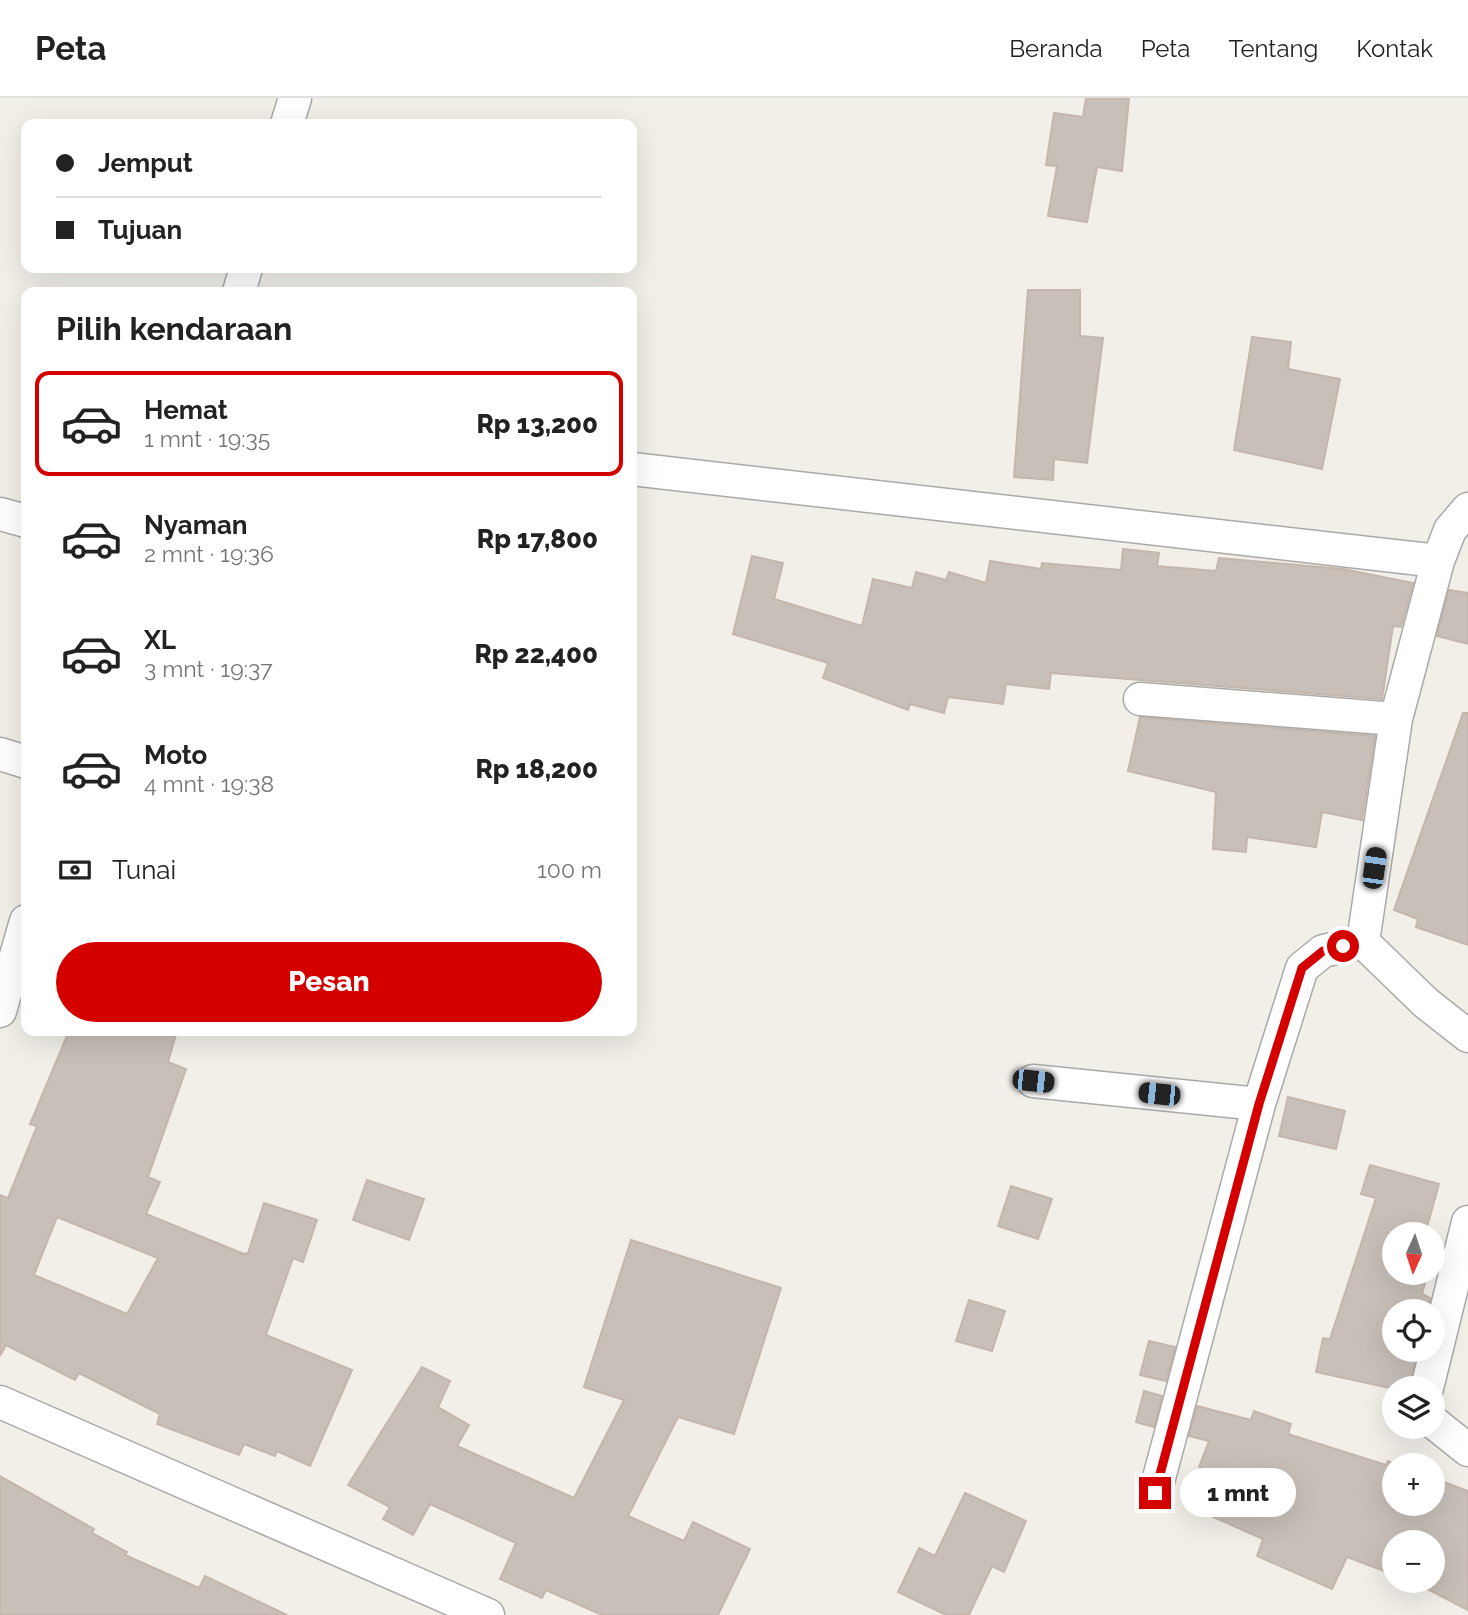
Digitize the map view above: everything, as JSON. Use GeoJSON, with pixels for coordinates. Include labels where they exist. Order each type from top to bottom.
{"type":"FeatureCollection","features":[{"type":"Feature","properties":{"kind":"street"},"geometry":{"type":"LineString","coordinates":[[289,119],[295,98]]}},
{"type":"Feature","properties":{"kind":"street"},"geometry":{"type":"LineString","coordinates":[[637,470],[1438,561]]}},
{"type":"Feature","properties":{"kind":"street"},"geometry":{"type":"LineString","coordinates":[[1363,942],[1396,719],[1438,561],[1450,530],[1468,509]]}},
{"type":"Feature","properties":{"kind":"street"},"geometry":{"type":"LineString","coordinates":[[0,514],[21,520]]}},
{"type":"Feature","properties":{"kind":"street"},"geometry":{"type":"LineString","coordinates":[[1140,699],[1396,719]]}},
{"type":"Feature","properties":{"kind":"street"},"geometry":{"type":"LineString","coordinates":[[0,754],[21,760]]}},
{"type":"Feature","properties":{"kind":"street"},"geometry":{"type":"LineString","coordinates":[[0,1012],[21,938]]}},
{"type":"Feature","properties":{"kind":"street"},"geometry":{"type":"LineString","coordinates":[[1363,942],[1426,1003],[1468,1036]]}},
{"type":"Feature","properties":{"kind":"street"},"geometry":{"type":"LineString","coordinates":[[1155,1493],[1259,1104],[1302,968],[1323,951],[1363,942]]}},
{"type":"Feature","properties":{"kind":"street"},"geometry":{"type":"LineString","coordinates":[[1033,1081],[1259,1104]]}},
{"type":"Feature","properties":{"kind":"street"},"geometry":{"type":"LineString","coordinates":[[1430,1376],[1468,1222]]}},
{"type":"Feature","properties":{"kind":"street"},"geometry":{"type":"LineString","coordinates":[[0,1402],[488,1615]]}},
{"type":"Feature","properties":{"kind":"street"},"geometry":{"type":"LineString","coordinates":[[1445,1432],[1468,1450]]}},
{"type":"Feature","properties":{"kind":"building"},"geometry":{"type":"Polygon","coordinates":[[[1086,98],[1129,98],[1122,171],[1097,167],[1087,222],[1048,216],[1057,166],[1046,165],[1054,113],[1083,117],[1086,98]]]}},
{"type":"Feature","properties":{"kind":"building"},"geometry":{"type":"Polygon","coordinates":[[[1028,290],[1080,290],[1080,336],[1103,338],[1087,463],[1054,459],[1053,480],[1014,477],[1028,290]]]}},
{"type":"Feature","properties":{"kind":"building"},"geometry":{"type":"Polygon","coordinates":[[[1252,337],[1291,342],[1288,369],[1340,379],[1322,469],[1234,450],[1252,337]]]}},
{"type":"Feature","properties":{"kind":"building"},"geometry":{"type":"Polygon","coordinates":[[[1123,549],[1159,553],[1157,566],[1216,571],[1219,558],[1343,569],[1413,583],[1401,627],[1393,626],[1382,699],[1051,673],[1049,689],[1006,684],[1003,704],[948,697],[944,713],[910,704],[908,710],[823,678],[828,663],[733,634],[752,556],[783,563],[774,599],[862,626],[873,579],[912,588],[916,572],[946,580],[949,572],[986,583],[990,561],[1041,569],[1042,563],[1121,570],[1123,549]]]}},
{"type":"Feature","properties":{"kind":"building"},"geometry":{"type":"Polygon","coordinates":[[[1449,590],[1468,593],[1468,644],[1437,636],[1449,590]]]}},
{"type":"Feature","properties":{"kind":"building"},"geometry":{"type":"Polygon","coordinates":[[[1463,713],[1468,713],[1468,945],[1416,927],[1418,919],[1394,910],[1463,713]]]}},
{"type":"Feature","properties":{"kind":"building"},"geometry":{"type":"Polygon","coordinates":[[[1140,717],[1375,736],[1362,820],[1322,812],[1316,847],[1247,837],[1246,852],[1213,849],[1216,792],[1128,771],[1140,717]]]}},
{"type":"Feature","properties":{"kind":"building"},"geometry":{"type":"Polygon","coordinates":[[[67,1036],[176,1036],[168,1062],[186,1069],[148,1177],[160,1182],[146,1214],[244,1254],[248,1253],[264,1203],[317,1220],[303,1262],[293,1258],[266,1335],[352,1370],[310,1466],[277,1451],[275,1456],[244,1444],[239,1455],[157,1424],[160,1414],[79,1373],[75,1380],[6,1345],[0,1356],[0,1195],[8,1198],[37,1126],[30,1124],[67,1036]],[[57,1217],[34,1275],[127,1314],[158,1258],[57,1217]]]}},
{"type":"Feature","properties":{"kind":"building"},"geometry":{"type":"Polygon","coordinates":[[[1288,1097],[1345,1111],[1336,1149],[1279,1136],[1288,1097]]]}},
{"type":"Feature","properties":{"kind":"building"},"geometry":{"type":"Polygon","coordinates":[[[1370,1165],[1439,1184],[1428,1222],[1382,1222],[1382,1285],[1424,1285],[1422,1294],[1430,1298],[1382,1299],[1382,1362],[1415,1362],[1412,1376],[1382,1376],[1382,1386],[1316,1372],[1323,1338],[1330,1339],[1376,1198],[1361,1194],[1370,1165]]]}},
{"type":"Feature","properties":{"kind":"building"},"geometry":{"type":"Polygon","coordinates":[[[367,1180],[424,1199],[409,1240],[353,1220],[367,1180]]]}},
{"type":"Feature","properties":{"kind":"building"},"geometry":{"type":"Polygon","coordinates":[[[1011,1186],[1052,1199],[1038,1239],[998,1226],[1011,1186]]]}},
{"type":"Feature","properties":{"kind":"building"},"geometry":{"type":"Polygon","coordinates":[[[631,1240],[781,1288],[734,1434],[678,1417],[628,1516],[684,1541],[693,1522],[750,1549],[718,1615],[602,1615],[546,1590],[542,1598],[500,1579],[516,1543],[430,1504],[413,1535],[383,1519],[390,1507],[348,1485],[422,1367],[450,1381],[438,1407],[469,1425],[457,1446],[574,1498],[624,1400],[584,1387],[631,1240]]]}},
{"type":"Feature","properties":{"kind":"building"},"geometry":{"type":"Polygon","coordinates":[[[969,1300],[1005,1311],[992,1351],[956,1341],[969,1300]]]}},
{"type":"Feature","properties":{"kind":"building"},"geometry":{"type":"Polygon","coordinates":[[[1149,1341],[1175,1347],[1166,1381],[1140,1375],[1149,1341]]]}},
{"type":"Feature","properties":{"kind":"building"},"geometry":{"type":"Polygon","coordinates":[[[1144,1391],[1162,1396],[1154,1427],[1136,1422],[1144,1391]]]}},
{"type":"Feature","properties":{"kind":"building"},"geometry":{"type":"Polygon","coordinates":[[[1197,1406],[1251,1420],[1254,1411],[1291,1424],[1288,1434],[1382,1464],[1382,1516],[1445,1516],[1445,1482],[1468,1491],[1468,1610],[1435,1593],[1445,1593],[1445,1530],[1382,1530],[1382,1570],[1347,1557],[1332,1589],[1257,1556],[1263,1539],[1191,1507],[1209,1471],[1199,1467],[1209,1441],[1189,1436],[1197,1406]]]}},
{"type":"Feature","properties":{"kind":"building"},"geometry":{"type":"Polygon","coordinates":[[[0,1476],[94,1529],[92,1533],[127,1552],[125,1555],[199,1588],[205,1576],[287,1615],[0,1615],[0,1476]]]}},
{"type":"Feature","properties":{"kind":"building"},"geometry":{"type":"Polygon","coordinates":[[[965,1493],[1026,1521],[1004,1572],[992,1566],[969,1615],[946,1615],[898,1592],[919,1548],[935,1556],[965,1493]]]}},
{"type":"Feature","properties":{"kind":"route"},"geometry":{"type":"LineString","coordinates":[[1155,1493],[1259,1104],[1302,968],[1323,951],[1343,946]]}}]}
